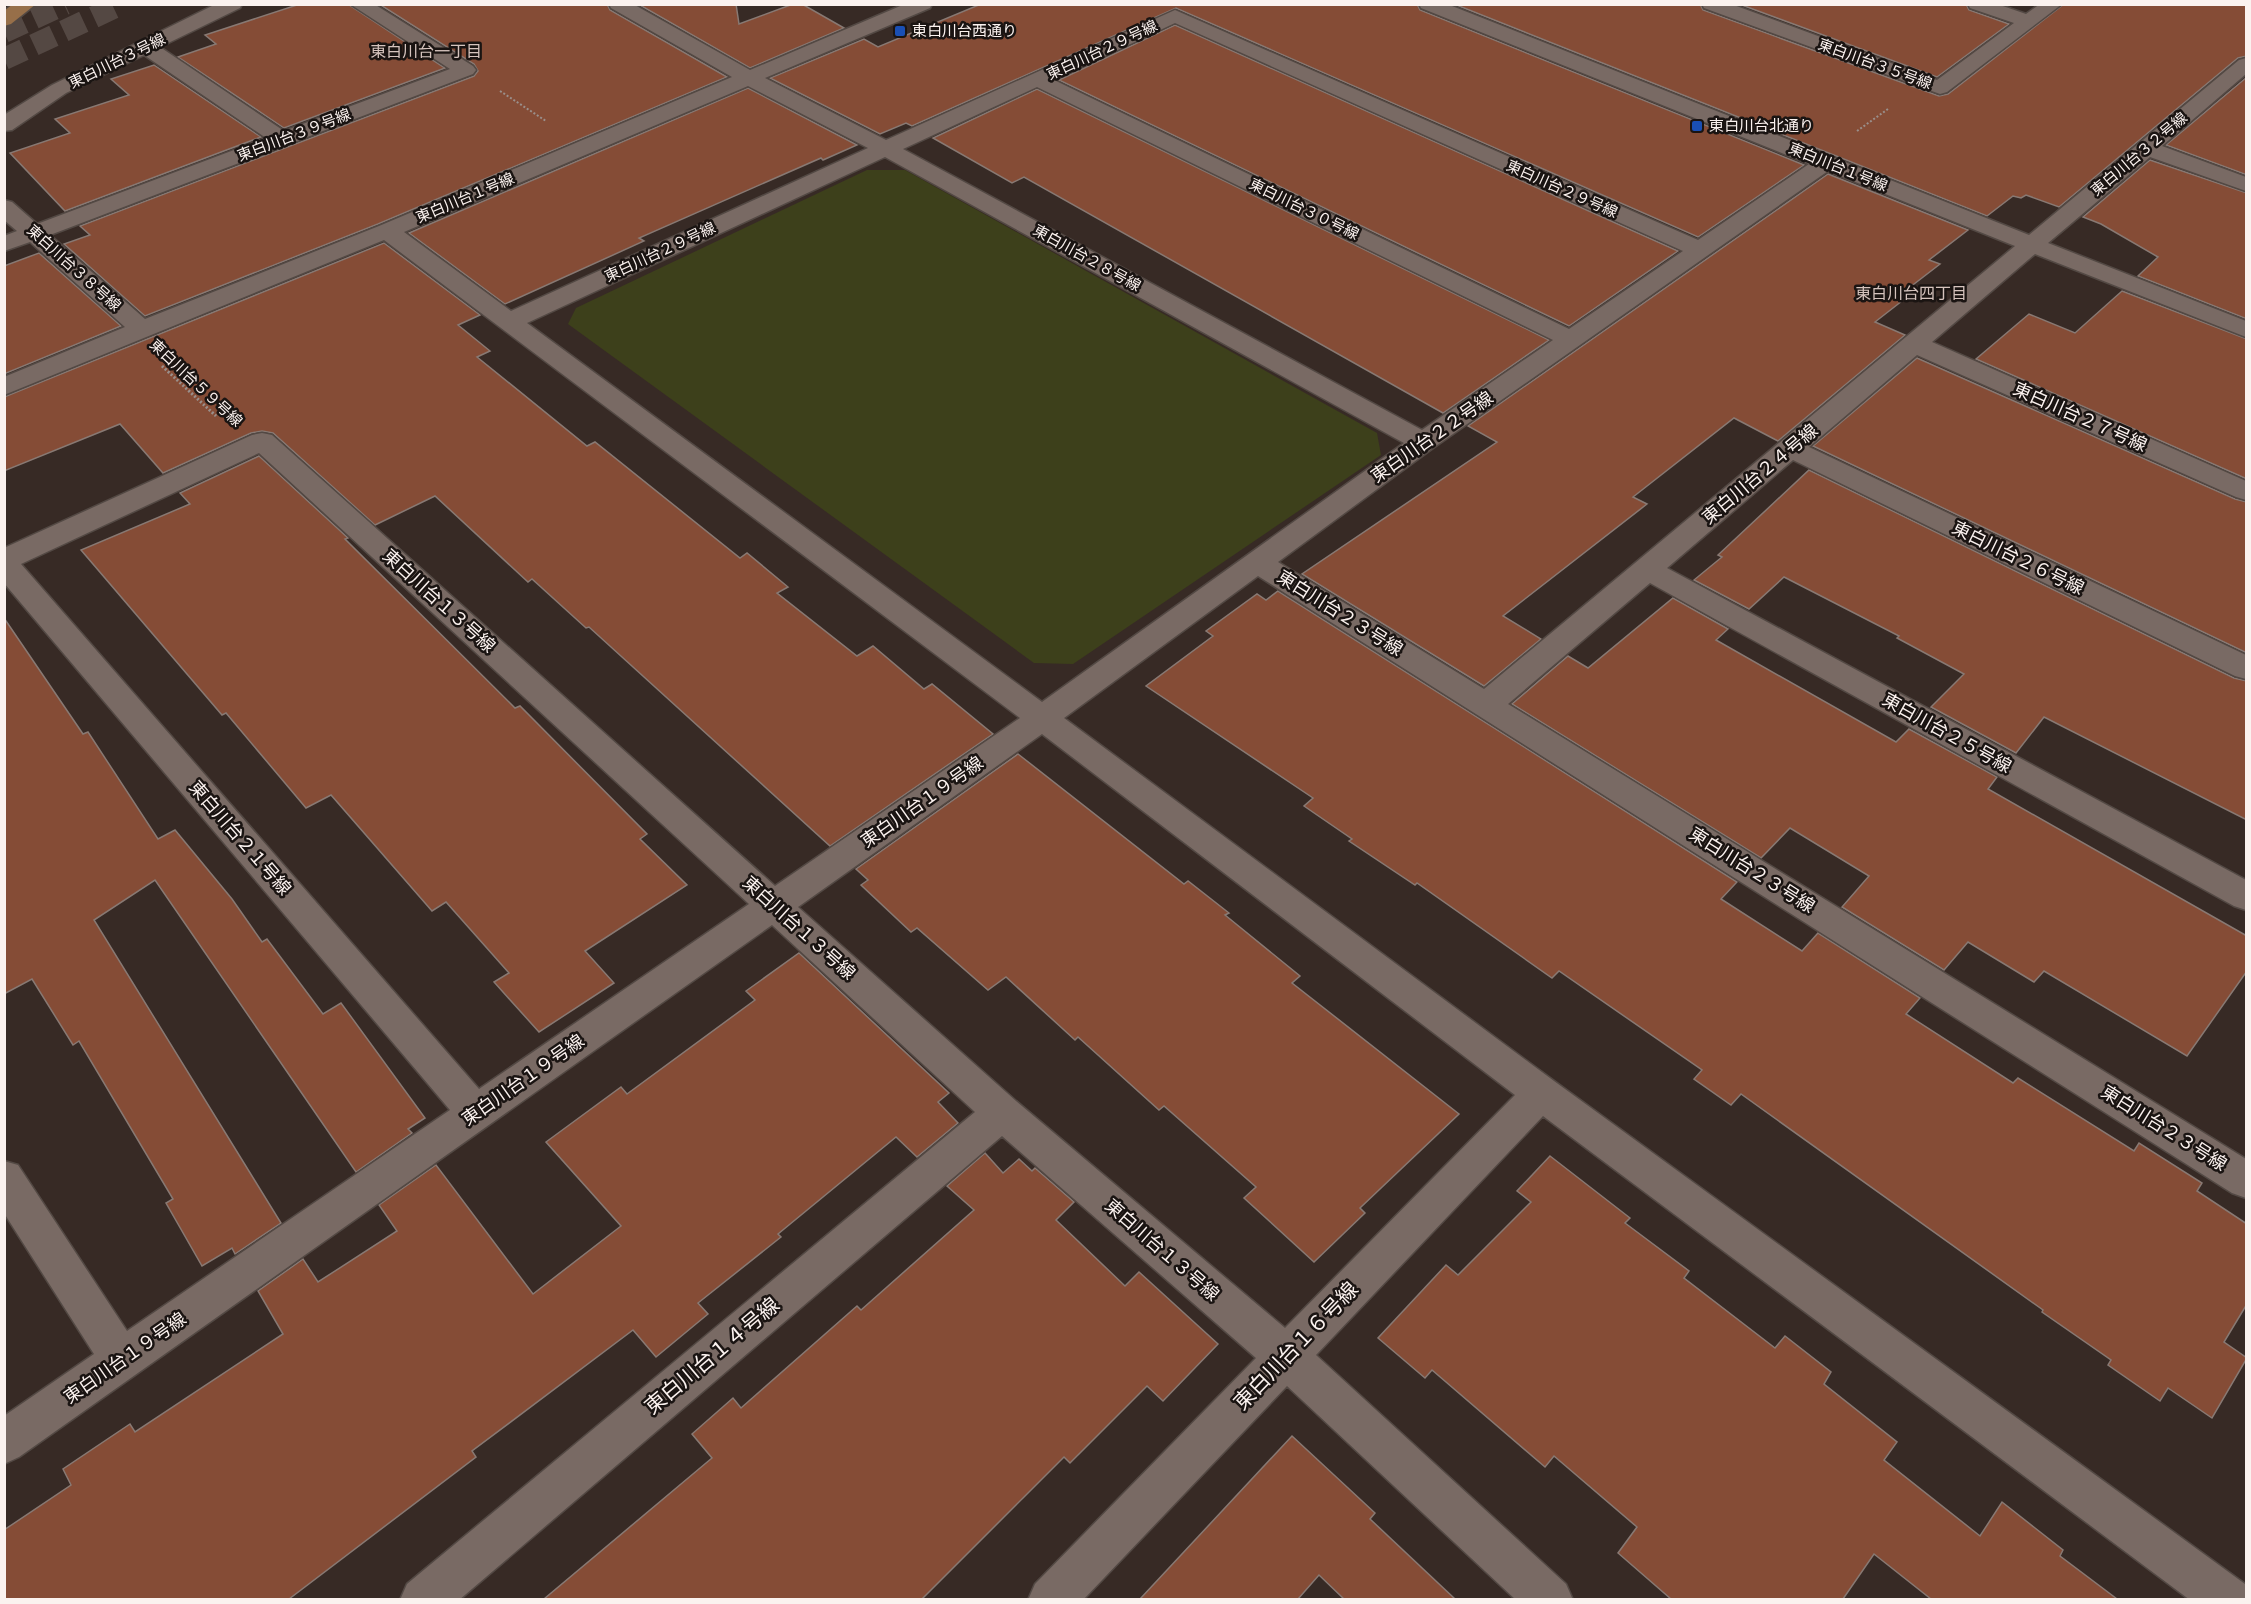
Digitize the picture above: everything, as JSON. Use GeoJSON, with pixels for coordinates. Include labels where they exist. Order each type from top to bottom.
{"type":"FeatureCollection","features":[{"type":"Feature","properties":{"kind":"main road"},"geometry":{"type":"LineString","coordinates":[[4,20],[27,4]]}},
{"type":"Feature","properties":{"kind":"street","name":"東白川台３号線"},"geometry":{"type":"LineString","coordinates":[[4,126],[59,89],[233,4]]}},
{"type":"Feature","properties":{"kind":"street"},"geometry":{"type":"LineString","coordinates":[[359,4],[466,70]]}},
{"type":"Feature","properties":{"kind":"street","name":"東白川台１号線"},"geometry":{"type":"LineString","coordinates":[[4,387],[387,231],[923,4]]}},
{"type":"Feature","properties":{"kind":"street","name":"東白川台１号線"},"geometry":{"type":"LineString","coordinates":[[1428,4],[2247,330]]}},
{"type":"Feature","properties":{"kind":"street","name":"東白川台３５号線"},"geometry":{"type":"LineString","coordinates":[[1711,4],[1940,88],[2053,4]]}},
{"type":"Feature","properties":{"kind":"street"},"geometry":{"type":"LineString","coordinates":[[1977,4],[2029,22]]}},
{"type":"Feature","properties":{"kind":"street","name":"東白川台２８号線"},"geometry":{"type":"LineString","coordinates":[[631,6],[749,78],[886,149],[1423,442]]}},
{"type":"Feature","properties":{"kind":"street","name":"東白川台２９号線"},"geometry":{"type":"LineString","coordinates":[[508,322],[1175,16],[1699,249]]}},
{"type":"Feature","properties":{"kind":"street"},"geometry":{"type":"LineString","coordinates":[[146,47],[282,139]]}},
{"type":"Feature","properties":{"kind":"street","name":"東白川台３２号線"},"geometry":{"type":"LineString","coordinates":[[2031,244],[2245,66]]}},
{"type":"Feature","properties":{"kind":"street","name":"東白川台３９号線"},"geometry":{"type":"LineString","coordinates":[[4,244],[466,70]]}},
{"type":"Feature","properties":{"kind":"street","name":"東白川台３０号線"},"geometry":{"type":"LineString","coordinates":[[1038,80],[1571,339]]}},
{"type":"Feature","properties":{"kind":"street"},"geometry":{"type":"LineString","coordinates":[[2146,148],[2247,184]]}},
{"type":"Feature","properties":{"kind":"street","name":"東白川台２２号線"},"geometry":{"type":"LineString","coordinates":[[1042,718],[1423,442],[1699,249],[1821,160]]}},
{"type":"Feature","properties":{"kind":"street","name":"東白川台３８号線"},"geometry":{"type":"LineString","coordinates":[[4,207],[35,232],[135,332]]}},
{"type":"Feature","properties":{"kind":"street"},"geometry":{"type":"LineString","coordinates":[[387,231],[1042,718],[1541,1093],[2229,1599]]}},
{"type":"Feature","properties":{"kind":"street","name":"東白川台２４号線"},"geometry":{"type":"LineString","coordinates":[[1487,704],[2031,244]]}},
{"type":"Feature","properties":{"kind":"street","name":"東白川台２７号線"},"geometry":{"type":"LineString","coordinates":[[1914,344],[2247,491]]}},
{"type":"Feature","properties":{"kind":"street","name":"東白川台１３号線"},"geometry":{"type":"LineString","coordinates":[[249,447],[262,441],[1002,1113],[1286,1356],[1550,1599]]}},
{"type":"Feature","properties":{"kind":"street"},"geometry":{"type":"LineString","coordinates":[[4,561],[249,447]]}},
{"type":"Feature","properties":{"kind":"street","name":"東白川台２６号線"},"geometry":{"type":"LineString","coordinates":[[1791,448],[2247,668]]}},
{"type":"Feature","properties":{"kind":"street","name":"東白川台２１号線"},"geometry":{"type":"LineString","coordinates":[[4,561],[476,1113]]}},
{"type":"Feature","properties":{"kind":"street","name":"東白川台２３号線"},"geometry":{"type":"LineString","coordinates":[[1257,562],[2247,1180]]}},
{"type":"Feature","properties":{"kind":"street","name":"東白川台２５号線"},"geometry":{"type":"LineString","coordinates":[[1647,569],[2247,896]]}},
{"type":"Feature","properties":{"kind":"street","name":"東白川台１９号線"},"geometry":{"type":"LineString","coordinates":[[4,1442],[1042,718]]}},
{"type":"Feature","properties":{"kind":"street","name":"東白川台１６号線"},"geometry":{"type":"LineString","coordinates":[[1052,1599],[1541,1093]]}},
{"type":"Feature","properties":{"kind":"street","name":"東白川台１４号線"},"geometry":{"type":"LineString","coordinates":[[423,1599],[1002,1113]]}},
{"type":"Feature","properties":{"kind":"street"},"geometry":{"type":"LineString","coordinates":[[4,1178],[122,1360]]}},
{"type":"Feature","properties":{"kind":"path"},"geometry":{"type":"LineString","coordinates":[[466,70],[587,146]]}},
{"type":"Feature","properties":{"kind":"path"},"geometry":{"type":"LineString","coordinates":[[1821,160],[1925,83]]}},
{"type":"Feature","properties":{"kind":"path","name":"東白川台５９号線"},"geometry":{"type":"LineString","coordinates":[[135,332],[249,447]]}},
{"type":"Feature","properties":{"kind":"green space"},"geometry":{"type":"Polygon","coordinates":[[[867,170],[905,170],[1377,433],[1381,455],[1073,664],[1034,663],[568,324],[576,308],[867,170]]]}},
{"type":"Feature","properties":{"kind":"building"},"geometry":{"type":"Polygon","coordinates":[[[300,4],[348,4],[445,68],[284,128],[178,57],[216,44],[205,35],[300,4]]]}},
{"type":"Feature","properties":{"kind":"building"},"geometry":{"type":"Polygon","coordinates":[[[379,4],[607,4],[610,10],[727,77],[378,224],[145,316],[64,244],[90,235],[80,226],[474,76],[478,71],[474,64],[379,4]]]}},
{"type":"Feature","properties":{"kind":"building"},"geometry":{"type":"Polygon","coordinates":[[[638,4],[736,4],[739,24],[793,4],[802,4],[844,28],[750,68],[638,4]]]}},
{"type":"Feature","properties":{"kind":"building"},"geometry":{"type":"Polygon","coordinates":[[[981,4],[1417,4],[1420,10],[1804,165],[1698,237],[1176,8],[912,126],[906,123],[880,134],[770,78],[864,39],[878,47],[981,4]]]}},
{"type":"Feature","properties":{"kind":"building"},"geometry":{"type":"Polygon","coordinates":[[[1454,4],[1700,4],[1703,10],[1939,96],[1948,94],[2064,4],[2247,4],[2247,56],[2238,58],[2059,207],[2026,195],[2021,198],[2013,196],[1987,216],[1454,4]]]}},
{"type":"Feature","properties":{"kind":"building"},"geometry":{"type":"Polygon","coordinates":[[[1739,4],[1966,4],[1969,10],[2009,24],[1937,77],[1739,4]]]}},
{"type":"Feature","properties":{"kind":"building"},"geometry":{"type":"Polygon","coordinates":[[[1175,25],[1678,251],[1569,326],[1059,80],[1175,25]]]}},
{"type":"Feature","properties":{"kind":"building"},"geometry":{"type":"Polygon","coordinates":[[[154,65],[261,137],[65,211],[10,153],[70,133],[55,119],[129,95],[111,79],[154,65]]]}},
{"type":"Feature","properties":{"kind":"building"},"geometry":{"type":"Polygon","coordinates":[[[2247,77],[2247,175],[2166,145],[2247,77]]]}},
{"type":"Feature","properties":{"kind":"building"},"geometry":{"type":"Polygon","coordinates":[[[748,88],[857,145],[823,160],[821,158],[639,238],[644,241],[505,304],[409,233],[748,88]]]}},
{"type":"Feature","properties":{"kind":"building"},"geometry":{"type":"Polygon","coordinates":[[[1037,89],[1549,340],[1443,413],[1024,177],[1012,183],[933,138],[1037,89]]]}},
{"type":"Feature","properties":{"kind":"building"},"geometry":{"type":"Polygon","coordinates":[[[2150,160],[2247,193],[2247,319],[2138,276],[2158,257],[2101,224],[2083,217],[2150,160]]]}},
{"type":"Feature","properties":{"kind":"building"},"geometry":{"type":"Polygon","coordinates":[[[1828,174],[1968,230],[1929,260],[1940,264],[1905,291],[1911,294],[1875,322],[1905,335],[1778,441],[1734,418],[1633,497],[1647,504],[1503,616],[1541,639],[1484,686],[1302,574],[1497,442],[1468,426],[1828,174]]]}},
{"type":"Feature","properties":{"kind":"building"},"geometry":{"type":"Polygon","coordinates":[[[384,243],[480,315],[458,325],[490,351],[477,357],[587,446],[595,442],[740,558],[747,553],[788,587],[777,593],[857,656],[873,646],[924,689],[932,684],[993,734],[830,846],[589,627],[586,628],[532,579],[528,582],[435,496],[375,525],[273,433],[262,431],[251,433],[163,473],[120,424],[4,471],[4,397],[384,243]]]}},
{"type":"Feature","properties":{"kind":"building"},"geometry":{"type":"Polygon","coordinates":[[[39,253],[121,326],[4,374],[4,266],[39,253]]]}},
{"type":"Feature","properties":{"kind":"building"},"geometry":{"type":"Polygon","coordinates":[[[2122,291],[2247,339],[2247,479],[1976,359],[2029,314],[2075,333],[2122,291]]]}},
{"type":"Feature","properties":{"kind":"building"},"geometry":{"type":"Polygon","coordinates":[[[1917,358],[2235,499],[2247,502],[2247,653],[1813,446],[1917,358]]]}},
{"type":"Feature","properties":{"kind":"building"},"geometry":{"type":"Polygon","coordinates":[[[259,456],[348,538],[345,539],[515,708],[520,706],[647,834],[640,839],[687,885],[585,951],[614,983],[539,1032],[494,982],[509,973],[446,902],[432,911],[331,795],[306,808],[226,713],[222,715],[81,550],[190,504],[180,493],[259,456]]]}},
{"type":"Feature","properties":{"kind":"building"},"geometry":{"type":"Polygon","coordinates":[[[1809,470],[2234,678],[2247,681],[2247,820],[2044,717],[2016,753],[1931,707],[1964,674],[1897,638],[1899,636],[1784,577],[1749,609],[1694,580],[1722,557],[1718,555],[1809,470]]]}},
{"type":"Feature","properties":{"kind":"building"},"geometry":{"type":"Polygon","coordinates":[[[1278,591],[1737,882],[1721,899],[1802,951],[1818,933],[1920,998],[1906,1014],[2013,1083],[2018,1078],[2134,1151],[2139,1143],[2202,1183],[2197,1191],[2247,1224],[2247,1304],[2224,1342],[2247,1358],[2212,1418],[2168,1388],[2160,1401],[2108,1365],[2111,1360],[2042,1312],[2043,1310],[1741,1094],[1731,1105],[1694,1079],[1702,1070],[1559,971],[1552,978],[1417,883],[1415,885],[1349,841],[1352,839],[1304,806],[1313,798],[1146,686],[1213,636],[1206,631],[1257,594],[1266,600],[1278,591]]]}},
{"type":"Feature","properties":{"kind":"building"},"geometry":{"type":"Polygon","coordinates":[[[1673,598],[1728,629],[1716,640],[1896,742],[1909,729],[1997,777],[1988,789],[2247,936],[2247,971],[2187,1056],[2044,971],[2034,982],[1968,942],[1944,970],[1842,907],[1869,876],[1790,828],[1761,858],[1512,704],[1568,656],[1588,668],[1673,598]]]}},
{"type":"Feature","properties":{"kind":"building"},"geometry":{"type":"Polygon","coordinates":[[[4,618],[83,734],[88,732],[158,839],[175,830],[232,899],[262,942],[267,939],[323,1014],[341,1003],[425,1118],[408,1129],[412,1133],[356,1172],[155,880],[94,920],[281,1223],[235,1254],[232,1248],[202,1266],[166,1203],[173,1199],[79,1041],[73,1045],[32,979],[4,994],[4,618]]]}},
{"type":"Feature","properties":{"kind":"building"},"geometry":{"type":"Polygon","coordinates":[[[1018,754],[1184,884],[1188,881],[1229,913],[1225,915],[1300,976],[1292,983],[1459,1114],[1360,1208],[1365,1213],[1314,1262],[1244,1198],[1256,1187],[1164,1106],[1159,1110],[1078,1037],[1075,1040],[1006,977],[988,990],[917,928],[911,932],[861,885],[868,880],[856,869],[1018,754]]]}},
{"type":"Feature","properties":{"kind":"building"},"geometry":{"type":"Polygon","coordinates":[[[799,953],[949,1093],[938,1102],[958,1123],[917,1157],[896,1137],[778,1234],[781,1237],[698,1303],[708,1314],[656,1357],[633,1330],[472,1451],[476,1457],[289,1599],[4,1599],[4,1530],[71,1485],[63,1469],[130,1424],[135,1432],[283,1334],[258,1291],[303,1259],[318,1282],[397,1231],[379,1205],[436,1165],[533,1294],[621,1226],[546,1142],[621,1087],[627,1094],[755,1000],[746,991],[799,953]]]}},
{"type":"Feature","properties":{"kind":"building"},"geometry":{"type":"Polygon","coordinates":[[[985,1153],[1003,1173],[1019,1159],[1032,1171],[1035,1168],[1074,1202],[1056,1220],[1125,1286],[1139,1272],[1218,1344],[1163,1401],[1147,1386],[1070,1463],[1064,1457],[922,1599],[544,1599],[712,1458],[692,1434],[733,1398],[741,1408],[857,1306],[861,1310],[974,1210],[947,1186],[985,1153]]]}},
{"type":"Feature","properties":{"kind":"building"},"geometry":{"type":"Polygon","coordinates":[[[1550,1156],[1630,1218],[1625,1223],[1689,1271],[1684,1278],[1775,1348],[1785,1336],[1831,1372],[1824,1384],[1897,1442],[1884,1460],[1980,1536],[2002,1502],[2063,1550],[2060,1556],[2117,1599],[1931,1599],[1874,1554],[1843,1599],[1671,1599],[1618,1553],[1637,1527],[1554,1456],[1545,1467],[1432,1370],[1425,1378],[1378,1338],[1446,1265],[1458,1275],[1531,1202],[1517,1191],[1550,1156]]]}},
{"type":"Feature","properties":{"kind":"building"},"geometry":{"type":"Polygon","coordinates":[[[1292,1436],[1375,1513],[1370,1519],[1455,1599],[1344,1599],[1319,1575],[1298,1599],[1140,1599],[1292,1436]]]}},
{"type":"Feature","properties":{"kind":"tunnel"},"geometry":{"type":"LineString","coordinates":[[4,32],[65,4]]}},
{"type":"Feature","properties":{"kind":"tunnel"},"geometry":{"type":"LineString","coordinates":[[4,59],[122,4]]}},
{"type":"Feature","properties":{"kind":"place","name":"東白川台西通り"},"geometry":{"type":"Point","coordinates":[900,31]}},
{"type":"Feature","properties":{"kind":"place","name":"東白川台北通り"},"geometry":{"type":"Point","coordinates":[1697,126]}},
{"type":"Feature","properties":{"kind":"district","name":"東白川台一丁目"},"geometry":{"type":"Point","coordinates":[426,52]}},
{"type":"Feature","properties":{"kind":"district","name":"東白川台四丁目"},"geometry":{"type":"Point","coordinates":[1911,294]}}]}
